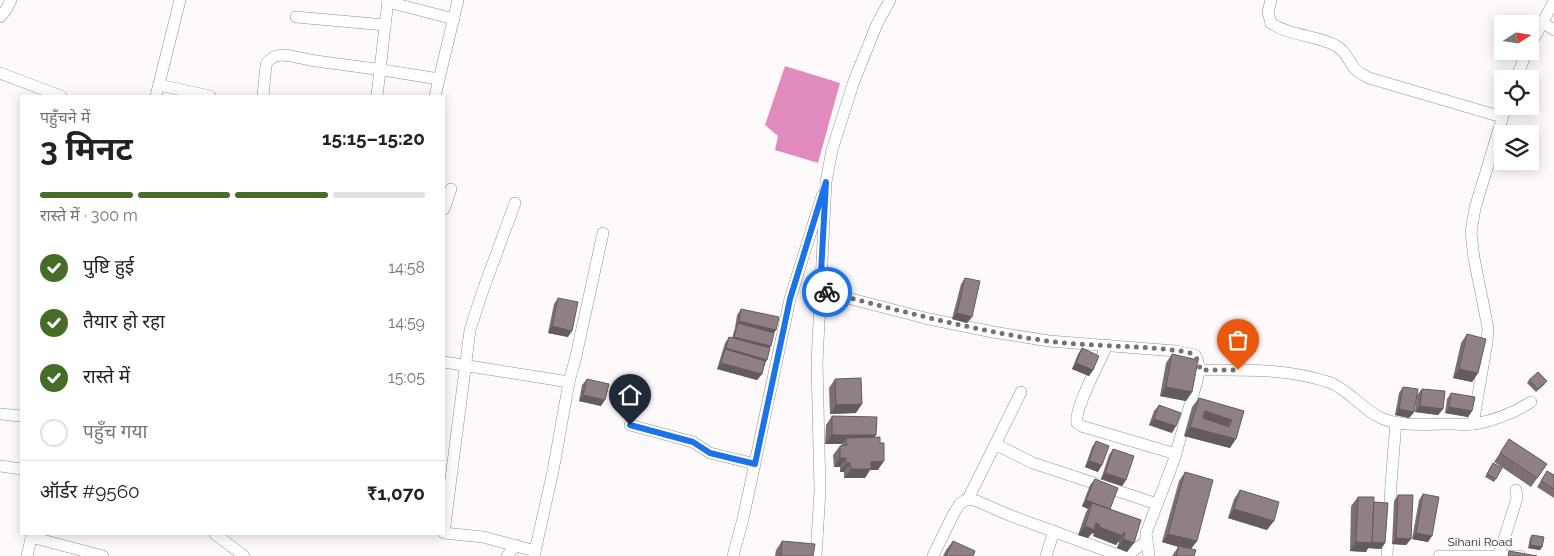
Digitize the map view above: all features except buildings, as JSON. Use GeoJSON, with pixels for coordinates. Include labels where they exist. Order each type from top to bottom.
{"type":"FeatureCollection","features":[{"type":"Feature","properties":{"kind":"street"},"geometry":{"type":"LineString","coordinates":[[0,17],[11,0]]}},
{"type":"Feature","properties":{"kind":"street"},"geometry":{"type":"LineString","coordinates":[[180,0],[157,91],[199,95]]}},
{"type":"Feature","properties":{"kind":"street"},"geometry":{"type":"LineString","coordinates":[[435,95],[458,0]]}},
{"type":"Feature","properties":{"kind":"street"},"geometry":{"type":"LineString","coordinates":[[733,556],[743,519],[790,299],[826,182],[832,150],[854,81],[877,24],[890,0]]}},
{"type":"Feature","properties":{"kind":"street"},"geometry":{"type":"LineString","coordinates":[[1271,0],[1268,12],[1271,23],[1278,28],[1333,44],[1342,50],[1360,74],[1369,78],[1494,109]]}},
{"type":"Feature","properties":{"kind":"street"},"geometry":{"type":"LineString","coordinates":[[377,95],[388,1],[454,19]]}},
{"type":"Feature","properties":{"kind":"street"},"geometry":{"type":"LineString","coordinates":[[1539,28],[1554,1]]}},
{"type":"Feature","properties":{"kind":"street"},"geometry":{"type":"LineString","coordinates":[[296,18],[385,25]]}},
{"type":"Feature","properties":{"kind":"street"},"geometry":{"type":"LineString","coordinates":[[1542,22],[1554,30]]}},
{"type":"Feature","properties":{"kind":"street"},"geometry":{"type":"LineString","coordinates":[[263,95],[268,60],[282,55],[311,61],[380,68],[439,79]]}},
{"type":"Feature","properties":{"kind":"street"},"geometry":{"type":"LineString","coordinates":[[0,73],[58,95]]}},
{"type":"Feature","properties":{"kind":"street"},"geometry":{"type":"LineString","coordinates":[[1473,424],[1488,328],[1474,258],[1472,232],[1475,208],[1503,115]]}},
{"type":"Feature","properties":{"kind":"street"},"geometry":{"type":"LineString","coordinates":[[816,556],[820,492],[817,362],[826,182]]}},
{"type":"Feature","properties":{"kind":"street"},"geometry":{"type":"LineString","coordinates":[[445,206],[451,189]]}},
{"type":"Feature","properties":{"kind":"street"},"geometry":{"type":"LineString","coordinates":[[445,525],[467,344],[473,318],[515,203]]}},
{"type":"Feature","properties":{"kind":"street"},"geometry":{"type":"LineString","coordinates":[[445,533],[483,537],[516,545],[534,553],[553,471],[569,382],[603,233]]}},
{"type":"Feature","properties":{"kind":"street"},"geometry":{"type":"LineString","coordinates":[[820,291],[993,332],[1049,341],[1188,352],[1195,355],[1199,361],[1200,370],[1164,491],[1146,533],[1149,556]]}},
{"type":"Feature","properties":{"kind":"street"},"geometry":{"type":"LineString","coordinates":[[1107,345],[1079,407],[1076,418],[1077,423],[1081,426],[1176,454]]}},
{"type":"Feature","properties":{"kind":"street"},"geometry":{"type":"LineString","coordinates":[[445,362],[569,382]]}},
{"type":"Feature","properties":{"kind":"street"},"geometry":{"type":"LineString","coordinates":[[1200,370],[1276,371],[1316,379],[1331,383],[1342,389],[1378,417],[1410,424],[1473,424],[1516,411],[1531,402]]}},
{"type":"Feature","properties":{"kind":"street"},"geometry":{"type":"LineString","coordinates":[[933,556],[959,505],[968,499],[1021,392]]}},
{"type":"Feature","properties":{"kind":"street"},"geometry":{"type":"LineString","coordinates":[[0,414],[20,416]]}},
{"type":"Feature","properties":{"kind":"street"},"geometry":{"type":"LineString","coordinates":[[1387,556],[1390,484],[1396,422]]}},
{"type":"Feature","properties":{"kind":"street"},"geometry":{"type":"LineString","coordinates":[[630,425],[693,442],[710,453],[755,464]]}},
{"type":"Feature","properties":{"kind":"street"},"geometry":{"type":"LineString","coordinates":[[995,444],[1034,463],[1157,504]]}},
{"type":"Feature","properties":{"kind":"street"},"geometry":{"type":"LineString","coordinates":[[0,466],[20,469]]}},
{"type":"Feature","properties":{"kind":"street"},"geometry":{"type":"LineString","coordinates":[[1499,556],[1517,498],[1516,490]]}},
{"type":"Feature","properties":{"kind":"street"},"geometry":{"type":"LineString","coordinates":[[968,499],[1118,555],[1130,553],[1146,541]]}},
{"type":"Feature","properties":{"kind":"street"},"geometry":{"type":"LineString","coordinates":[[1046,556],[1054,531]]}},
{"type":"Feature","properties":{"kind":"street"},"geometry":{"type":"LineString","coordinates":[[27,556],[31,535],[103,556]]}},
{"type":"Feature","properties":{"kind":"street"},"geometry":{"type":"LineString","coordinates":[[216,535],[244,556]]}},
{"type":"Feature","properties":{"kind":"street"},"geometry":{"type":"LineString","coordinates":[[507,556],[516,545]]}},
{"type":"Feature","properties":{"kind":"street","name":"Sihani Road"},"geometry":{"type":"LineString","coordinates":[[1439,556],[1520,556]]}},
{"type":"Feature","properties":{"kind":"shaded area"},"geometry":{"type":"Polygon","coordinates":[[[785,66],[840,83],[818,163],[775,150],[778,136],[765,125],[785,66]]]}},
{"type":"Feature","properties":{"kind":"way so far"},"geometry":{"type":"LineString","coordinates":[[827,292],[993,332],[1049,341],[1188,352],[1195,355],[1199,361],[1200,370],[1238,370]]}},
{"type":"Feature","properties":{"kind":"route"},"geometry":{"type":"LineString","coordinates":[[630,425],[693,442],[710,453],[755,464],[790,299],[826,182],[820,291],[827,292]]}}]}
